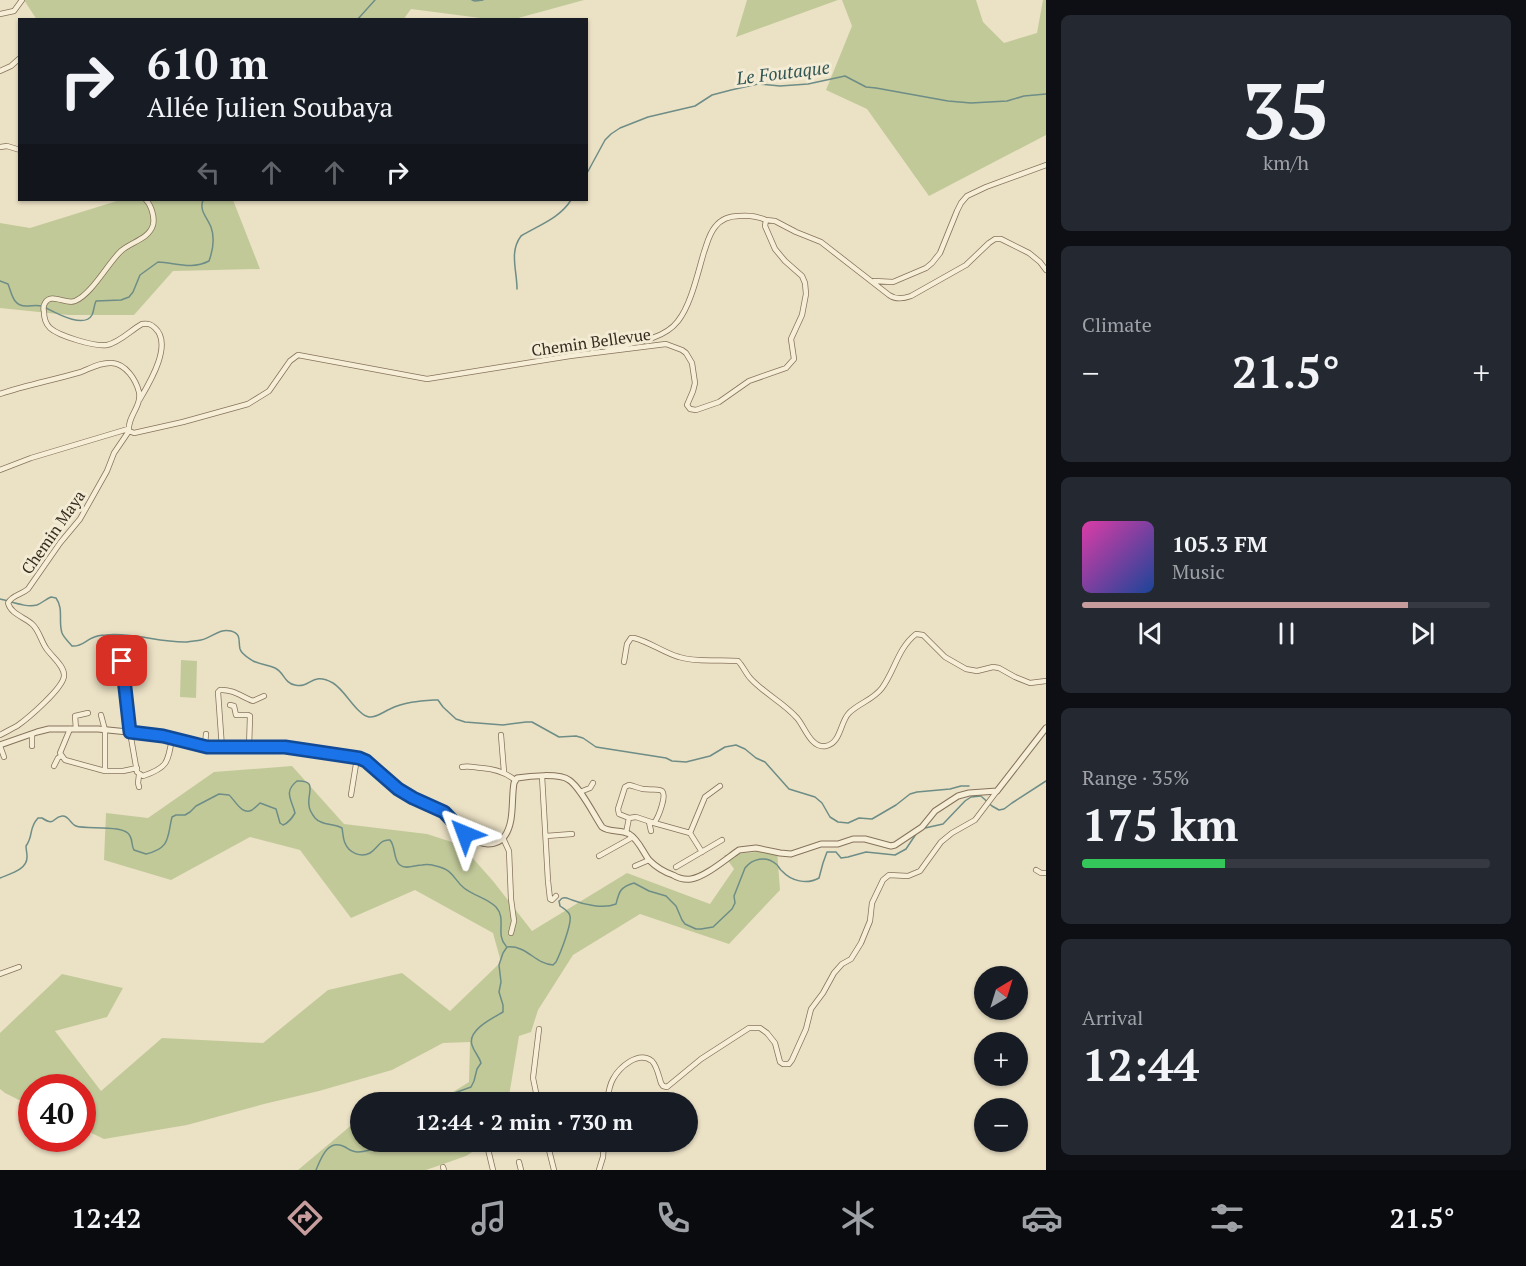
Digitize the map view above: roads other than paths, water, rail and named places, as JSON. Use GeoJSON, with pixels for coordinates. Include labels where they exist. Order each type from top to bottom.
{"type":"FeatureCollection","features":[{"type":"Feature","properties":{"kind":"street"},"geometry":{"type":"LineString","coordinates":[[0,14],[14,11],[22,0]]}},
{"type":"Feature","properties":{"kind":"street"},"geometry":{"type":"LineString","coordinates":[[0,71],[18,60]]}},
{"type":"Feature","properties":{"kind":"street"},"geometry":{"type":"LineString","coordinates":[[0,147],[18,150]]}},
{"type":"Feature","properties":{"kind":"street"},"geometry":{"type":"LineString","coordinates":[[871,281],[892,282],[926,268],[940,253],[961,202],[967,196],[1046,165]]}},
{"type":"Feature","properties":{"kind":"street"},"geometry":{"type":"LineString","coordinates":[[0,470],[31,458],[128,430],[160,355],[162,344],[158,330],[146,323],[109,344],[92,344],[52,330],[44,319],[44,306],[51,298],[71,302],[81,297],[121,251],[149,232],[153,220],[150,205],[147,201]]}},
{"type":"Feature","properties":{"kind":"street"},"geometry":{"type":"LineString","coordinates":[[583,354],[648,339],[678,322],[685,309],[709,238],[716,226],[725,218],[734,216],[758,217],[775,221],[821,242],[871,281],[899,299],[906,298],[966,265],[995,239],[1001,239],[1029,253],[1046,270]]}},
{"type":"Feature","properties":{"kind":"street","name":"Chemin Bellevue"},"geometry":{"type":"LineString","coordinates":[[128,430],[138,433],[248,404],[268,391],[290,361],[298,355],[427,379],[583,354],[659,344],[672,345],[686,353],[694,369],[694,387],[687,404],[689,408],[694,410],[719,402],[750,381],[789,366],[794,359],[791,339],[802,315],[806,289],[802,276],[784,261],[776,249],[765,226],[766,220]]}},
{"type":"Feature","properties":{"kind":"street"},"geometry":{"type":"LineString","coordinates":[[0,394],[105,363],[112,363],[121,365],[130,374],[140,400]]}},
{"type":"Feature","properties":{"kind":"street","name":"Chemin Maya"},"geometry":{"type":"LineString","coordinates":[[0,735],[32,714],[59,687],[64,675],[35,628],[11,610],[9,601],[28,589],[60,543],[73,529],[128,430]]}},
{"type":"Feature","properties":{"kind":"street"},"geometry":{"type":"LineString","coordinates":[[624,662],[627,644],[631,638],[679,657],[694,660],[738,661],[753,681],[798,719],[808,735],[820,746],[834,742],[849,712],[876,696],[889,676],[898,655],[916,634],[923,635],[945,657],[966,669],[977,671],[999,668],[1030,683],[1046,681]]}},
{"type":"Feature","properties":{"kind":"street"},"geometry":{"type":"LineString","coordinates":[[111,660],[121,660],[123,663],[130,732],[140,775],[139,787]]}},
{"type":"Feature","properties":{"kind":"street"},"geometry":{"type":"LineString","coordinates":[[222,748],[218,692],[223,689],[241,694],[254,701],[264,696]]}},
{"type":"Feature","properties":{"kind":"street"},"geometry":{"type":"LineString","coordinates":[[230,705],[234,705],[236,715],[248,714],[250,716],[249,748]]}},
{"type":"Feature","properties":{"kind":"street"},"geometry":{"type":"LineString","coordinates":[[88,713],[75,716],[73,729],[61,750],[65,760],[105,771],[137,768]]}},
{"type":"Feature","properties":{"kind":"street"},"geometry":{"type":"LineString","coordinates":[[101,715],[105,730],[105,771]]}},
{"type":"Feature","properties":{"kind":"street"},"geometry":{"type":"LineString","coordinates":[[609,1092],[617,1073],[629,1062],[642,1058],[654,1064],[663,1086],[667,1087],[701,1059],[749,1028],[760,1028],[767,1033],[774,1043],[780,1062],[789,1064],[806,1029],[811,1008],[834,973],[842,963],[851,959],[861,943],[870,921],[872,903],[883,880],[889,875],[908,876],[920,871],[941,842],[975,820],[1046,728]]}},
{"type":"Feature","properties":{"kind":"street"},"geometry":{"type":"LineString","coordinates":[[4,757],[0,746],[49,729],[73,729],[130,732],[172,738],[207,747],[285,747],[357,758],[366,761],[398,789],[444,812],[475,841],[487,844],[495,843],[503,838],[509,828],[515,780],[521,777],[560,776],[568,779],[580,792],[602,827],[633,837],[650,860],[666,873],[688,879],[702,875],[739,850],[751,848],[791,854],[821,844],[838,844],[853,839],[866,839],[895,845],[921,827],[935,811],[958,796],[997,791]]}},
{"type":"Feature","properties":{"kind":"street"},"geometry":{"type":"LineString","coordinates":[[32,734],[32,746]]}},
{"type":"Feature","properties":{"kind":"street"},"geometry":{"type":"LineString","coordinates":[[206,734],[207,747]]}},
{"type":"Feature","properties":{"kind":"street"},"geometry":{"type":"LineString","coordinates":[[501,735],[504,772]]}},
{"type":"Feature","properties":{"kind":"street"},"geometry":{"type":"LineString","coordinates":[[140,775],[158,771],[163,767],[172,738]]}},
{"type":"Feature","properties":{"kind":"street"},"geometry":{"type":"LineString","coordinates":[[54,766],[58,758],[62,756]]}},
{"type":"Feature","properties":{"kind":"street"},"geometry":{"type":"LineString","coordinates":[[351,795],[357,758]]}},
{"type":"Feature","properties":{"kind":"street"},"geometry":{"type":"LineString","coordinates":[[462,767],[466,765],[490,767],[504,772],[515,780]]}},
{"type":"Feature","properties":{"kind":"street"},"geometry":{"type":"LineString","coordinates":[[542,776],[550,899],[556,896]]}},
{"type":"Feature","properties":{"kind":"street"},"geometry":{"type":"LineString","coordinates":[[580,792],[590,788],[593,783]]}},
{"type":"Feature","properties":{"kind":"street"},"geometry":{"type":"LineString","coordinates":[[651,831],[652,823],[657,819],[664,796],[662,790],[626,786],[616,814],[629,818],[636,817],[652,823],[690,833],[702,852]]}},
{"type":"Feature","properties":{"kind":"street"},"geometry":{"type":"LineString","coordinates":[[690,833],[703,799],[720,786]]}},
{"type":"Feature","properties":{"kind":"street"},"geometry":{"type":"LineString","coordinates":[[695,795],[703,799]]}},
{"type":"Feature","properties":{"kind":"street"},"geometry":{"type":"LineString","coordinates":[[626,833],[629,818]]}},
{"type":"Feature","properties":{"kind":"street"},"geometry":{"type":"LineString","coordinates":[[546,836],[572,834]]}},
{"type":"Feature","properties":{"kind":"street"},"geometry":{"type":"LineString","coordinates":[[599,856],[633,837]]}},
{"type":"Feature","properties":{"kind":"street"},"geometry":{"type":"LineString","coordinates":[[503,838],[509,851],[514,921],[511,933]]}},
{"type":"Feature","properties":{"kind":"street"},"geometry":{"type":"LineString","coordinates":[[676,867],[722,840]]}},
{"type":"Feature","properties":{"kind":"street"},"geometry":{"type":"LineString","coordinates":[[635,866],[650,860]]}},
{"type":"Feature","properties":{"kind":"street"},"geometry":{"type":"LineString","coordinates":[[1036,870],[1046,873]]}},
{"type":"Feature","properties":{"kind":"street"},"geometry":{"type":"LineString","coordinates":[[0,974],[19,967]]}},
{"type":"Feature","properties":{"kind":"street"},"geometry":{"type":"LineString","coordinates":[[536,1092],[533,1078],[539,1029]]}},
{"type":"Feature","properties":{"kind":"street"},"geometry":{"type":"LineString","coordinates":[[489,1152],[493,1170]]}},
{"type":"Feature","properties":{"kind":"street"},"geometry":{"type":"LineString","coordinates":[[550,1152],[554,1170]]}},
{"type":"Feature","properties":{"kind":"street"},"geometry":{"type":"LineString","coordinates":[[599,1170],[603,1152]]}},
{"type":"Feature","properties":{"kind":"street"},"geometry":{"type":"LineString","coordinates":[[519,1162],[520,1170]]}},
{"type":"Feature","properties":{"kind":"waterway"},"geometry":{"type":"LineString","coordinates":[[359,18],[375,0]]}},
{"type":"Feature","properties":{"kind":"waterway"},"geometry":{"type":"LineString","coordinates":[[472,0],[483,0]]}},
{"type":"Feature","properties":{"kind":"waterway","name":"Le Foutaque"},"geometry":{"type":"LineString","coordinates":[[588,171],[605,140],[620,128],[648,117],[695,106],[712,95],[758,84],[780,86],[808,84],[845,76],[866,87],[971,103],[1007,101],[1024,96],[1046,94]]}},
{"type":"Feature","properties":{"kind":"waterway"},"geometry":{"type":"LineString","coordinates":[[46,308],[70,319],[83,321],[92,315],[96,301],[121,300],[129,297],[140,275],[158,262],[190,266],[209,261],[213,235],[203,211],[203,201]]}},
{"type":"Feature","properties":{"kind":"waterway","name":"Le Foutaque"},"geometry":{"type":"LineString","coordinates":[[517,289],[514,255],[517,242],[521,236],[561,212],[570,201]]}},
{"type":"Feature","properties":{"kind":"waterway"},"geometry":{"type":"LineString","coordinates":[[0,281],[8,284],[18,304],[42,306]]}},
{"type":"Feature","properties":{"kind":"waterway"},"geometry":{"type":"LineString","coordinates":[[0,599],[32,606],[51,597],[56,598],[60,606],[62,633],[72,646],[78,646],[102,635],[116,634],[187,642],[205,639],[219,632],[231,631],[238,636],[242,653],[253,661],[275,668],[291,684],[300,686],[316,679],[333,683],[360,712],[369,717],[377,716],[406,703],[438,700],[456,719],[465,722],[503,725],[532,722],[559,737],[576,736],[596,747],[666,758],[672,761],[686,762],[710,756],[725,747],[736,745],[765,762],[789,789],[815,797],[822,803],[830,817],[838,822],[848,823],[859,818],[872,819],[910,794],[917,792],[969,786]]}},
{"type":"Feature","properties":{"kind":"waterway"},"geometry":{"type":"LineString","coordinates":[[0,878],[17,871],[24,865],[27,856],[26,846],[33,825],[38,818],[52,822],[64,816],[76,826],[121,830],[130,836],[134,850],[146,854],[164,845],[172,817],[185,815],[196,806],[219,794],[229,795],[245,811],[252,810],[260,803],[276,809],[280,823],[283,825],[295,813],[290,789],[297,781],[303,781],[310,788],[311,812],[318,821],[342,828],[345,843],[352,852],[359,855],[367,854],[381,842],[390,840],[396,860],[400,865],[408,867],[428,865],[450,872],[464,888],[496,907],[501,916],[501,937],[506,946]]}},
{"type":"Feature","properties":{"kind":"waterway"},"geometry":{"type":"LineString","coordinates":[[982,797],[999,810],[1004,809],[1046,781]]}},
{"type":"Feature","properties":{"kind":"waterway"},"geometry":{"type":"LineString","coordinates":[[925,828],[943,824],[965,801],[971,797],[981,796]]}},
{"type":"Feature","properties":{"kind":"waterway"},"geometry":{"type":"LineString","coordinates":[[457,1092],[471,1087],[481,1063],[471,1040],[473,1034],[482,1025],[503,1012],[499,992],[501,982],[499,965],[503,953],[507,947],[514,947],[553,965],[565,939],[570,920],[569,913],[560,906],[559,901],[562,898],[594,906],[616,904],[623,888],[634,883],[666,896],[676,906],[685,924],[696,929],[713,927],[732,909],[735,903],[734,896],[745,868],[755,860],[772,861],[790,877],[799,881],[809,881],[819,878],[827,852],[836,852],[841,858],[866,852],[895,855],[906,849],[916,834]]}},
{"type":"Feature","properties":{"kind":"waterway"},"geometry":{"type":"LineString","coordinates":[[316,1170],[330,1147],[339,1145],[350,1150]]}}]}
